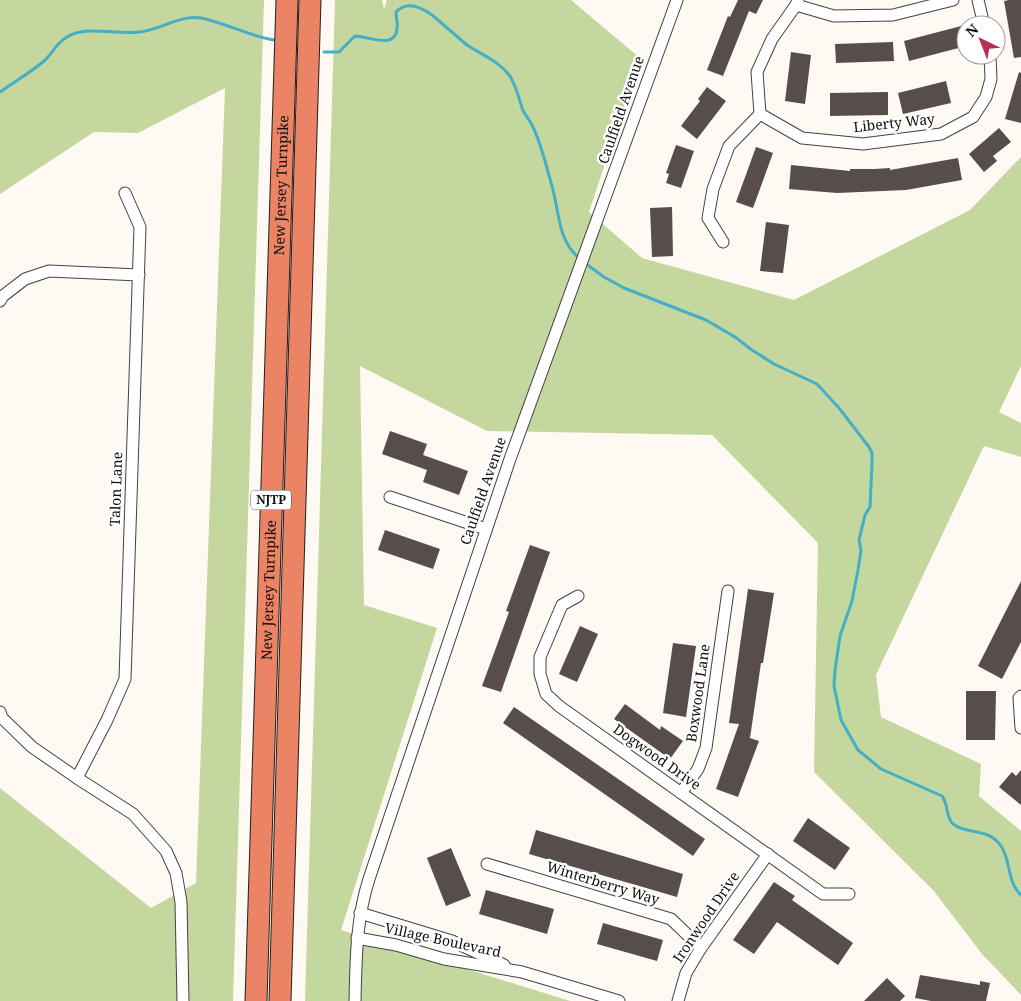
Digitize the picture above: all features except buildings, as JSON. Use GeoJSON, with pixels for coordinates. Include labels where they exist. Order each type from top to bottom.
{"type":"FeatureCollection","features":[{"type":"Feature","properties":{"kind":"highway","name":"New Jersey Turnpike"},"geometry":{"type":"LineString","coordinates":[[256,1001],[287,0]]}},
{"type":"Feature","properties":{"kind":"highway","name":"New Jersey Turnpike"},"geometry":{"type":"LineString","coordinates":[[280,1001],[310,0]]}},
{"type":"Feature","properties":{"kind":"street","name":"Caulfield Avenue"},"geometry":{"type":"LineString","coordinates":[[355,1001],[357,938],[360,913],[372,869],[486,529],[677,0]]}},
{"type":"Feature","properties":{"kind":"street"},"geometry":{"type":"LineString","coordinates":[[723,242],[708,218],[713,190],[729,146],[760,114],[757,72],[772,39],[797,3],[834,16],[893,15],[953,0]]}},
{"type":"Feature","properties":{"kind":"street"},"geometry":{"type":"LineString","coordinates":[[978,0],[982,15]]}},
{"type":"Feature","properties":{"kind":"street","name":"Liberty Way"},"geometry":{"type":"LineString","coordinates":[[760,114],[802,138],[863,144],[941,134],[973,117],[986,97],[992,79],[991,65]]}},
{"type":"Feature","properties":{"kind":"street","name":"Talon Lane"},"geometry":{"type":"LineString","coordinates":[[77,778],[107,720],[125,679],[140,227],[125,193]]}},
{"type":"Feature","properties":{"kind":"street"},"geometry":{"type":"LineString","coordinates":[[0,301],[2,296],[25,279],[50,270],[139,275]]}},
{"type":"Feature","properties":{"kind":"street"},"geometry":{"type":"LineString","coordinates":[[390,497],[486,529]]}},
{"type":"Feature","properties":{"kind":"street","name":"Boxwood Lane"},"geometry":{"type":"LineString","coordinates":[[681,793],[698,769],[706,748],[728,591]]}},
{"type":"Feature","properties":{"kind":"street","name":"Dogwood Drive"},"geometry":{"type":"LineString","coordinates":[[578,596],[562,605],[540,657],[540,674],[546,694],[559,706],[823,894],[849,894]]}},
{"type":"Feature","properties":{"kind":"street"},"geometry":{"type":"LineString","coordinates":[[1021,696],[1019,698],[1021,728]]}},
{"type":"Feature","properties":{"kind":"street"},"geometry":{"type":"LineString","coordinates":[[0,712],[2,718],[32,747],[133,814],[166,851],[176,873],[182,902],[184,1001]]}},
{"type":"Feature","properties":{"kind":"street","name":"Ironwood Drive"},"geometry":{"type":"LineString","coordinates":[[678,1001],[686,973],[701,948],[768,854]]}},
{"type":"Feature","properties":{"kind":"street","name":"Winterberry Way"},"geometry":{"type":"LineString","coordinates":[[487,864],[671,920],[701,948]]}},
{"type":"Feature","properties":{"kind":"street","name":"Village Boulevard"},"geometry":{"type":"LineString","coordinates":[[360,913],[452,941],[522,972]]}},
{"type":"Feature","properties":{"kind":"street","name":"Village Boulevard"},"geometry":{"type":"LineString","coordinates":[[357,938],[389,943],[444,959],[522,972],[619,1001]]}},
{"type":"Feature","properties":{"kind":"green space"},"geometry":{"type":"Polygon","coordinates":[[[0,0],[264,0],[233,1001],[0,1001],[0,788],[151,908],[196,883],[225,88],[138,133],[94,132],[0,194],[0,0]]]}},
{"type":"Feature","properties":{"kind":"green space"},"geometry":{"type":"Polygon","coordinates":[[[335,0],[382,0],[384,9],[387,0],[571,0],[640,58],[589,212],[642,258],[794,300],[970,210],[1021,157],[1021,366],[999,412],[1021,423],[1021,457],[984,446],[876,675],[881,717],[981,764],[979,796],[1021,831],[1021,995],[982,954],[933,890],[814,772],[818,543],[712,435],[487,431],[360,366],[364,605],[437,628],[341,930],[570,1001],[305,1001],[335,0]]]}},
{"type":"Feature","properties":{"kind":"waterway"},"geometry":{"type":"LineString","coordinates":[[324,52],[339,52],[355,36],[380,40],[391,39],[397,29],[396,12],[405,6],[414,6],[428,12],[467,45],[501,66],[510,76],[523,110],[536,133],[553,190],[561,228],[567,244],[580,259]]}},
{"type":"Feature","properties":{"kind":"waterway"},"geometry":{"type":"LineString","coordinates":[[0,92],[44,61],[63,39],[75,33],[93,31],[139,32],[185,19],[201,18],[274,40]]}},
{"type":"Feature","properties":{"kind":"waterway"},"geometry":{"type":"LineString","coordinates":[[585,263],[604,277],[624,288],[706,320],[774,364],[817,384],[839,408],[869,447],[872,453],[870,507],[865,515],[859,540],[861,550],[858,570],[852,601],[840,636],[835,670],[834,686],[841,720],[858,750],[881,769],[942,796],[946,803],[949,818],[953,824],[990,836],[996,840],[1004,852],[1013,884],[1021,895]]}}]}
